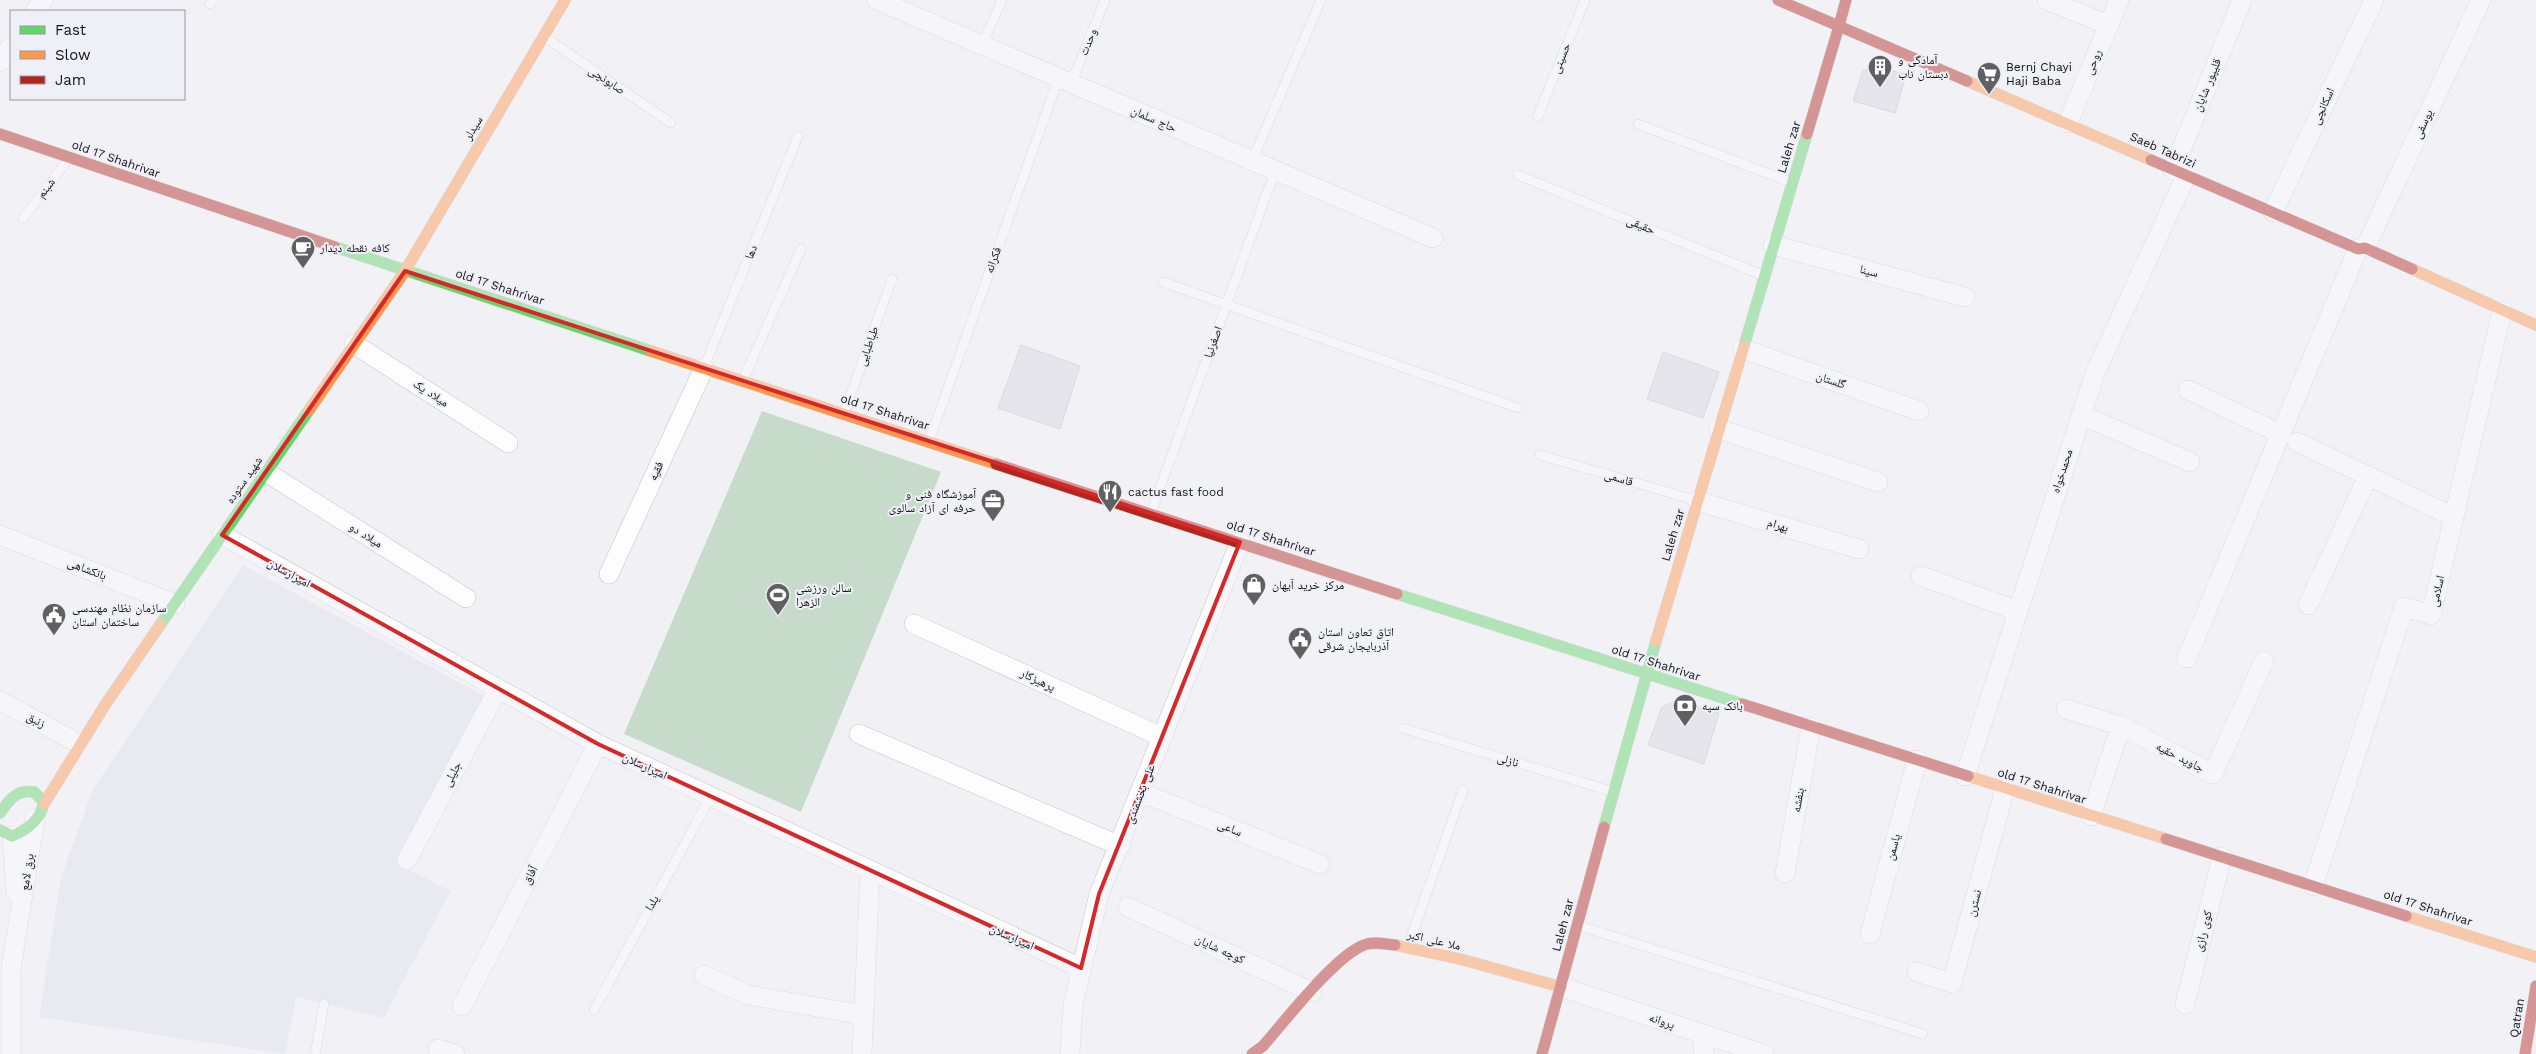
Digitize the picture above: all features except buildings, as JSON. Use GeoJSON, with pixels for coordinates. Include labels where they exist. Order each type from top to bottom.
{"type":"FeatureCollection","features":[{"type":"Feature","properties":{"kind":"main road","name":"سیدلر"},"geometry":{"type":"LineString","coordinates":[[405,271],[565,0]]}},
{"type":"Feature","properties":{"kind":"main road","name":"Saeb Tabrizi"},"geometry":{"type":"LineString","coordinates":[[1778,0],[2068,123],[2179,173],[2362,248],[2536,325]]}},
{"type":"Feature","properties":{"kind":"main road"},"geometry":{"type":"LineString","coordinates":[[1839,26],[1846,0]]}},
{"type":"Feature","properties":{"kind":"main road","name":"Laleh zar"},"geometry":{"type":"LineString","coordinates":[[1542,1054],[1646,674],[1839,26]]}},
{"type":"Feature","properties":{"kind":"main road","name":"old 17 Shahrivar"},"geometry":{"type":"LineString","coordinates":[[0,134],[405,271],[844,414],[1811,727],[2536,957]]}},
{"type":"Feature","properties":{"kind":"main road","name":"شهید ستوده"},"geometry":{"type":"LineString","coordinates":[[4,834],[20,834],[40,811],[105,705],[405,271]]}},
{"type":"Feature","properties":{"kind":"main road","name":"شهید ستوده"},"geometry":{"type":"LineString","coordinates":[[69,743],[105,705]]}},
{"type":"Feature","properties":{"kind":"main road"},"geometry":{"type":"LineString","coordinates":[[0,813],[36,778]]}},
{"type":"Feature","properties":{"kind":"main road"},"geometry":{"type":"LineString","coordinates":[[21,792],[32,791],[41,796],[40,811]]}},
{"type":"Feature","properties":{"kind":"main road","name":"ملا علی اکبر"},"geometry":{"type":"LineString","coordinates":[[1252,1054],[1263,1046],[1337,965],[1366,944],[1408,946],[1561,987]]}},
{"type":"Feature","properties":{"kind":"main road","name":"Qatran"},"geometry":{"type":"LineString","coordinates":[[2525,1054],[2536,986]]}},
{"type":"Feature","properties":{"kind":"street","name":"حاج سلمان"},"geometry":{"type":"LineString","coordinates":[[877,0],[1432,238]]}},
{"type":"Feature","properties":{"kind":"street"},"geometry":{"type":"LineString","coordinates":[[2047,0],[2108,25]]}},
{"type":"Feature","properties":{"kind":"street","name":"روحی"},"geometry":{"type":"LineString","coordinates":[[2068,123],[2119,0]]}},
{"type":"Feature","properties":{"kind":"street","name":"قلیپور شایان"},"geometry":{"type":"LineString","coordinates":[[2179,173],[2242,0]]}},
{"type":"Feature","properties":{"kind":"street","name":"اسکانچی"},"geometry":{"type":"LineString","coordinates":[[2273,212],[2374,0]]}},
{"type":"Feature","properties":{"kind":"street","name":"یوسفی"},"geometry":{"type":"LineString","coordinates":[[2187,658],[2289,438],[2362,248],[2481,0]]}},
{"type":"Feature","properties":{"kind":"street"},"geometry":{"type":"LineString","coordinates":[[0,62],[10,47]]}},
{"type":"Feature","properties":{"kind":"street","name":"محمدخواه"},"geometry":{"type":"LineString","coordinates":[[1965,776],[2095,373],[2179,173]]}},
{"type":"Feature","properties":{"kind":"street","name":"سینا"},"geometry":{"type":"LineString","coordinates":[[1774,245],[1965,297]]}},
{"type":"Feature","properties":{"kind":"street","name":"اسلامی"},"geometry":{"type":"LineString","coordinates":[[2313,886],[2404,607],[2432,615],[2502,310]]}},
{"type":"Feature","properties":{"kind":"street","name":"میلاد یک"},"geometry":{"type":"LineString","coordinates":[[354,344],[508,443]]}},
{"type":"Feature","properties":{"kind":"street","name":"گلستان"},"geometry":{"type":"LineString","coordinates":[[1743,349],[1919,411]]}},
{"type":"Feature","properties":{"kind":"street","name":"فقیه"},"geometry":{"type":"LineString","coordinates":[[609,574],[704,368]]}},
{"type":"Feature","properties":{"kind":"street"},"geometry":{"type":"LineString","coordinates":[[2188,390],[2454,517]]}},
{"type":"Feature","properties":{"kind":"street"},"geometry":{"type":"LineString","coordinates":[[2081,415],[2190,462]]}},
{"type":"Feature","properties":{"kind":"street"},"geometry":{"type":"LineString","coordinates":[[1719,429],[1878,482]]}},
{"type":"Feature","properties":{"kind":"street","name":"میلاد دو"},"geometry":{"type":"LineString","coordinates":[[266,472],[466,598]]}},
{"type":"Feature","properties":{"kind":"street"},"geometry":{"type":"LineString","coordinates":[[2308,605],[2368,476]]}},
{"type":"Feature","properties":{"kind":"street","name":"بهرام"},"geometry":{"type":"LineString","coordinates":[[1698,501],[1859,549]]}},
{"type":"Feature","properties":{"kind":"street","name":"بانکشاهی"},"geometry":{"type":"LineString","coordinates":[[0,535],[175,604]]}},
{"type":"Feature","properties":{"kind":"street","name":"امیرارسلان"},"geometry":{"type":"LineString","coordinates":[[222,535],[598,744],[870,872],[1082,968]]}},
{"type":"Feature","properties":{"kind":"street","name":"علی بخشمندی"},"geometry":{"type":"LineString","coordinates":[[1070,1054],[1073,1005],[1099,894],[1120,846],[1240,542]]}},
{"type":"Feature","properties":{"kind":"street"},"geometry":{"type":"LineString","coordinates":[[1921,576],[2018,611]]}},
{"type":"Feature","properties":{"kind":"street","name":"پرهیزکار"},"geometry":{"type":"LineString","coordinates":[[914,624],[1162,737]]}},
{"type":"Feature","properties":{"kind":"street","name":"جاوید حقیه"},"geometry":{"type":"LineString","coordinates":[[2121,726],[2213,774],[2264,661]]}},
{"type":"Feature","properties":{"kind":"street","name":"جلیلی"},"geometry":{"type":"LineString","coordinates":[[407,860],[498,689]]}},
{"type":"Feature","properties":{"kind":"street","name":"زنبق"},"geometry":{"type":"LineString","coordinates":[[0,701],[69,743]]}},
{"type":"Feature","properties":{"kind":"street"},"geometry":{"type":"LineString","coordinates":[[2066,709],[2121,726],[2091,816]]}},
{"type":"Feature","properties":{"kind":"street","name":"بنفشه"},"geometry":{"type":"LineString","coordinates":[[1785,873],[1811,727]]}},
{"type":"Feature","properties":{"kind":"street"},"geometry":{"type":"LineString","coordinates":[[859,734],[1120,846]]}},
{"type":"Feature","properties":{"kind":"street","name":"آفاق"},"geometry":{"type":"LineString","coordinates":[[462,1006],[598,744]]}},
{"type":"Feature","properties":{"kind":"street","name":"یاسمن"},"geometry":{"type":"LineString","coordinates":[[1870,934],[1917,760]]}},
{"type":"Feature","properties":{"kind":"street"},"geometry":{"type":"LineString","coordinates":[[0,785],[21,792]]}},
{"type":"Feature","properties":{"kind":"street","name":"نسترن"},"geometry":{"type":"LineString","coordinates":[[1917,972],[1952,983],[2006,789]]}},
{"type":"Feature","properties":{"kind":"street","name":"ساعی"},"geometry":{"type":"LineString","coordinates":[[1140,792],[1320,864]]}},
{"type":"Feature","properties":{"kind":"street","name":"برق لامع"},"geometry":{"type":"LineString","coordinates":[[11,1054],[11,969],[40,811]]}},
{"type":"Feature","properties":{"kind":"street","name":"برق لامع"},"geometry":{"type":"LineString","coordinates":[[4,834],[18,925]]}},
{"type":"Feature","properties":{"kind":"street","name":"کوی رازی"},"geometry":{"type":"LineString","coordinates":[[2185,1004],[2222,857]]}},
{"type":"Feature","properties":{"kind":"street"},"geometry":{"type":"LineString","coordinates":[[862,1054],[870,872]]}},
{"type":"Feature","properties":{"kind":"street","name":"کوچه شایان"},"geometry":{"type":"LineString","coordinates":[[1128,907],[1312,992]]}},
{"type":"Feature","properties":{"kind":"street"},"geometry":{"type":"LineString","coordinates":[[704,975],[748,996],[863,1014]]}},
{"type":"Feature","properties":{"kind":"street","name":"پروانه"},"geometry":{"type":"LineString","coordinates":[[1561,987],[1764,1054]]}},
{"type":"Feature","properties":{"kind":"street"},"geometry":{"type":"LineString","coordinates":[[1702,1034],[1704,1054]]}},
{"type":"Feature","properties":{"kind":"lane"},"geometry":{"type":"LineString","coordinates":[[982,45],[1002,0]]}},
{"type":"Feature","properties":{"kind":"lane","name":"وحدت"},"geometry":{"type":"LineString","coordinates":[[1065,82],[1105,0]]}},
{"type":"Feature","properties":{"kind":"lane"},"geometry":{"type":"LineString","coordinates":[[1252,161],[1321,0]]}},
{"type":"Feature","properties":{"kind":"lane","name":"حسینی"},"geometry":{"type":"LineString","coordinates":[[1538,116],[1585,0]]}},
{"type":"Feature","properties":{"kind":"lane","name":"صابونچی"},"geometry":{"type":"LineString","coordinates":[[543,37],[671,123]]}},
{"type":"Feature","properties":{"kind":"lane","name":"فکرانه"},"geometry":{"type":"LineString","coordinates":[[929,441],[1065,82]]}},
{"type":"Feature","properties":{"kind":"lane"},"geometry":{"type":"LineString","coordinates":[[1638,124],[1792,182]]}},
{"type":"Feature","properties":{"kind":"lane","name":"دها"},"geometry":{"type":"LineString","coordinates":[[704,368],[798,136]]}},
{"type":"Feature","properties":{"kind":"lane","name":"شبنم"},"geometry":{"type":"LineString","coordinates":[[22,218],[70,158]]}},
{"type":"Feature","properties":{"kind":"lane","name":"اصغرنیا"},"geometry":{"type":"LineString","coordinates":[[1151,513],[1275,171]]}},
{"type":"Feature","properties":{"kind":"lane","name":"حقیقی"},"geometry":{"type":"LineString","coordinates":[[1518,175],[1765,276]]}},
{"type":"Feature","properties":{"kind":"lane"},"geometry":{"type":"LineString","coordinates":[[743,380],[801,249]]}},
{"type":"Feature","properties":{"kind":"lane","name":"طباطبایی"},"geometry":{"type":"LineString","coordinates":[[844,414],[892,279]]}},
{"type":"Feature","properties":{"kind":"lane"},"geometry":{"type":"LineString","coordinates":[[1163,282],[1518,408]]}},
{"type":"Feature","properties":{"kind":"lane","name":"قاسمی"},"geometry":{"type":"LineString","coordinates":[[1540,455],[1698,501]]}},
{"type":"Feature","properties":{"kind":"lane","name":"نازلی"},"geometry":{"type":"LineString","coordinates":[[1402,728],[1614,792]]}},
{"type":"Feature","properties":{"kind":"lane"},"geometry":{"type":"LineString","coordinates":[[1408,946],[1463,790]]}},
{"type":"Feature","properties":{"kind":"lane","name":"یلدا"},"geometry":{"type":"LineString","coordinates":[[594,1010],[711,796]]}},
{"type":"Feature","properties":{"kind":"lane"},"geometry":{"type":"LineString","coordinates":[[1578,925],[1923,1034]]}},
{"type":"Feature","properties":{"kind":"lane"},"geometry":{"type":"LineString","coordinates":[[315,1054],[324,1004]]}},
{"type":"Feature","properties":{"kind":"highlighted area"},"geometry":{"type":"Polygon","coordinates":[[[405,271],[1240,542],[1099,894],[1081,968],[598,744],[222,535],[405,271]]]}},
{"type":"Feature","properties":{"kind":"shaded area"},"geometry":{"type":"Polygon","coordinates":[[[243,565],[488,698],[398,864],[450,891],[384,1018],[296,997],[285,1054],[39,1017],[61,878],[93,789],[243,565]]]}},
{"type":"Feature","properties":{"kind":"green space","name":"سالن ورزشی الزهرا"},"geometry":{"type":"Polygon","coordinates":[[[762,411],[941,472],[801,812],[624,734],[762,411]]]}},
{"type":"Feature","properties":{"kind":"traffic: fast"},"geometry":{"type":"LineString","coordinates":[[1744,346],[1807,134]]}},
{"type":"Feature","properties":{"kind":"traffic: fast"},"geometry":{"type":"LineString","coordinates":[[335,247],[651,351]]}},
{"type":"Feature","properties":{"kind":"traffic: fast"},"geometry":{"type":"LineString","coordinates":[[160,625],[309,410]]}},
{"type":"Feature","properties":{"kind":"traffic: fast"},"geometry":{"type":"LineString","coordinates":[[1397,594],[1742,704]]}},
{"type":"Feature","properties":{"kind":"traffic: fast"},"geometry":{"type":"LineString","coordinates":[[1604,827],[1656,641]]}},
{"type":"Feature","properties":{"kind":"traffic: fast"},"geometry":{"type":"LineString","coordinates":[[0,813],[14,796],[23,792],[34,792],[43,801],[41,813],[23,831],[12,836],[0,830]]}},
{"type":"Feature","properties":{"kind":"traffic: slow"},"geometry":{"type":"LineString","coordinates":[[309,410],[405,271],[565,0]]}},
{"type":"Feature","properties":{"kind":"traffic: slow"},"geometry":{"type":"LineString","coordinates":[[1967,81],[2151,160]]}},
{"type":"Feature","properties":{"kind":"traffic: slow"},"geometry":{"type":"LineString","coordinates":[[2412,269],[2536,325]]}},
{"type":"Feature","properties":{"kind":"traffic: slow"},"geometry":{"type":"LineString","coordinates":[[1656,641],[1744,346]]}},
{"type":"Feature","properties":{"kind":"traffic: slow"},"geometry":{"type":"LineString","coordinates":[[651,351],[996,464]]}},
{"type":"Feature","properties":{"kind":"traffic: slow"},"geometry":{"type":"LineString","coordinates":[[44,804],[105,705],[160,625]]}},
{"type":"Feature","properties":{"kind":"traffic: slow"},"geometry":{"type":"LineString","coordinates":[[1968,776],[2166,839]]}},
{"type":"Feature","properties":{"kind":"traffic: slow"},"geometry":{"type":"LineString","coordinates":[[2406,916],[2536,957]]}},
{"type":"Feature","properties":{"kind":"traffic: slow"},"geometry":{"type":"LineString","coordinates":[[1395,945],[1460,959],[1561,987]]}},
{"type":"Feature","properties":{"kind":"traffic: jam"},"geometry":{"type":"LineString","coordinates":[[1778,0],[1967,81]]}},
{"type":"Feature","properties":{"kind":"traffic: jam"},"geometry":{"type":"LineString","coordinates":[[1839,26],[1846,0]]}},
{"type":"Feature","properties":{"kind":"traffic: jam"},"geometry":{"type":"LineString","coordinates":[[1807,134],[1839,26]]}},
{"type":"Feature","properties":{"kind":"traffic: jam"},"geometry":{"type":"LineString","coordinates":[[0,134],[335,247]]}},
{"type":"Feature","properties":{"kind":"traffic: jam"},"geometry":{"type":"LineString","coordinates":[[2151,160],[2358,249],[2365,248],[2412,269]]}},
{"type":"Feature","properties":{"kind":"traffic: jam"},"geometry":{"type":"LineString","coordinates":[[996,464],[1397,594]]}},
{"type":"Feature","properties":{"kind":"traffic: jam"},"geometry":{"type":"LineString","coordinates":[[1742,704],[1968,776]]}},
{"type":"Feature","properties":{"kind":"traffic: jam"},"geometry":{"type":"LineString","coordinates":[[1542,1054],[1604,827]]}},
{"type":"Feature","properties":{"kind":"traffic: jam"},"geometry":{"type":"LineString","coordinates":[[2166,839],[2406,916]]}},
{"type":"Feature","properties":{"kind":"traffic: jam"},"geometry":{"type":"LineString","coordinates":[[1252,1054],[1263,1046],[1325,975],[1352,951],[1371,943],[1395,945]]}},
{"type":"Feature","properties":{"kind":"traffic: jam"},"geometry":{"type":"LineString","coordinates":[[2525,1054],[2536,986]]}},
{"type":"Feature","properties":{"kind":"place","name":"آمادگی و دبستان ناب"},"geometry":{"type":"Point","coordinates":[1880,88]}},
{"type":"Feature","properties":{"kind":"place","name":"Bernj Chayi Haji Baba"},"geometry":{"type":"Point","coordinates":[1989,95]}},
{"type":"Feature","properties":{"kind":"place","name":"کافه نقطه دیدار"},"geometry":{"type":"Point","coordinates":[303,269]}},
{"type":"Feature","properties":{"kind":"place","name":"cactus fast food"},"geometry":{"type":"Point","coordinates":[1110,513]}},
{"type":"Feature","properties":{"kind":"place","name":"آموزشگاه فنی و حرفه ای آزاد سالوی"},"geometry":{"type":"Point","coordinates":[993,522]}},
{"type":"Feature","properties":{"kind":"place","name":"مرکز خرید آیهان"},"geometry":{"type":"Point","coordinates":[1254,606]}},
{"type":"Feature","properties":{"kind":"place","name":"سالن ورزشی الزهرا"},"geometry":{"type":"Point","coordinates":[778,616]}},
{"type":"Feature","properties":{"kind":"place","name":"سازمان نظام مهندسی ساختمان استان"},"geometry":{"type":"Point","coordinates":[54,636]}},
{"type":"Feature","properties":{"kind":"place","name":"اتاق تعاون استان آذربایجان شرقی"},"geometry":{"type":"Point","coordinates":[1300,660]}},
{"type":"Feature","properties":{"kind":"place","name":"بانک سپه"},"geometry":{"type":"Point","coordinates":[1685,727]}}]}
